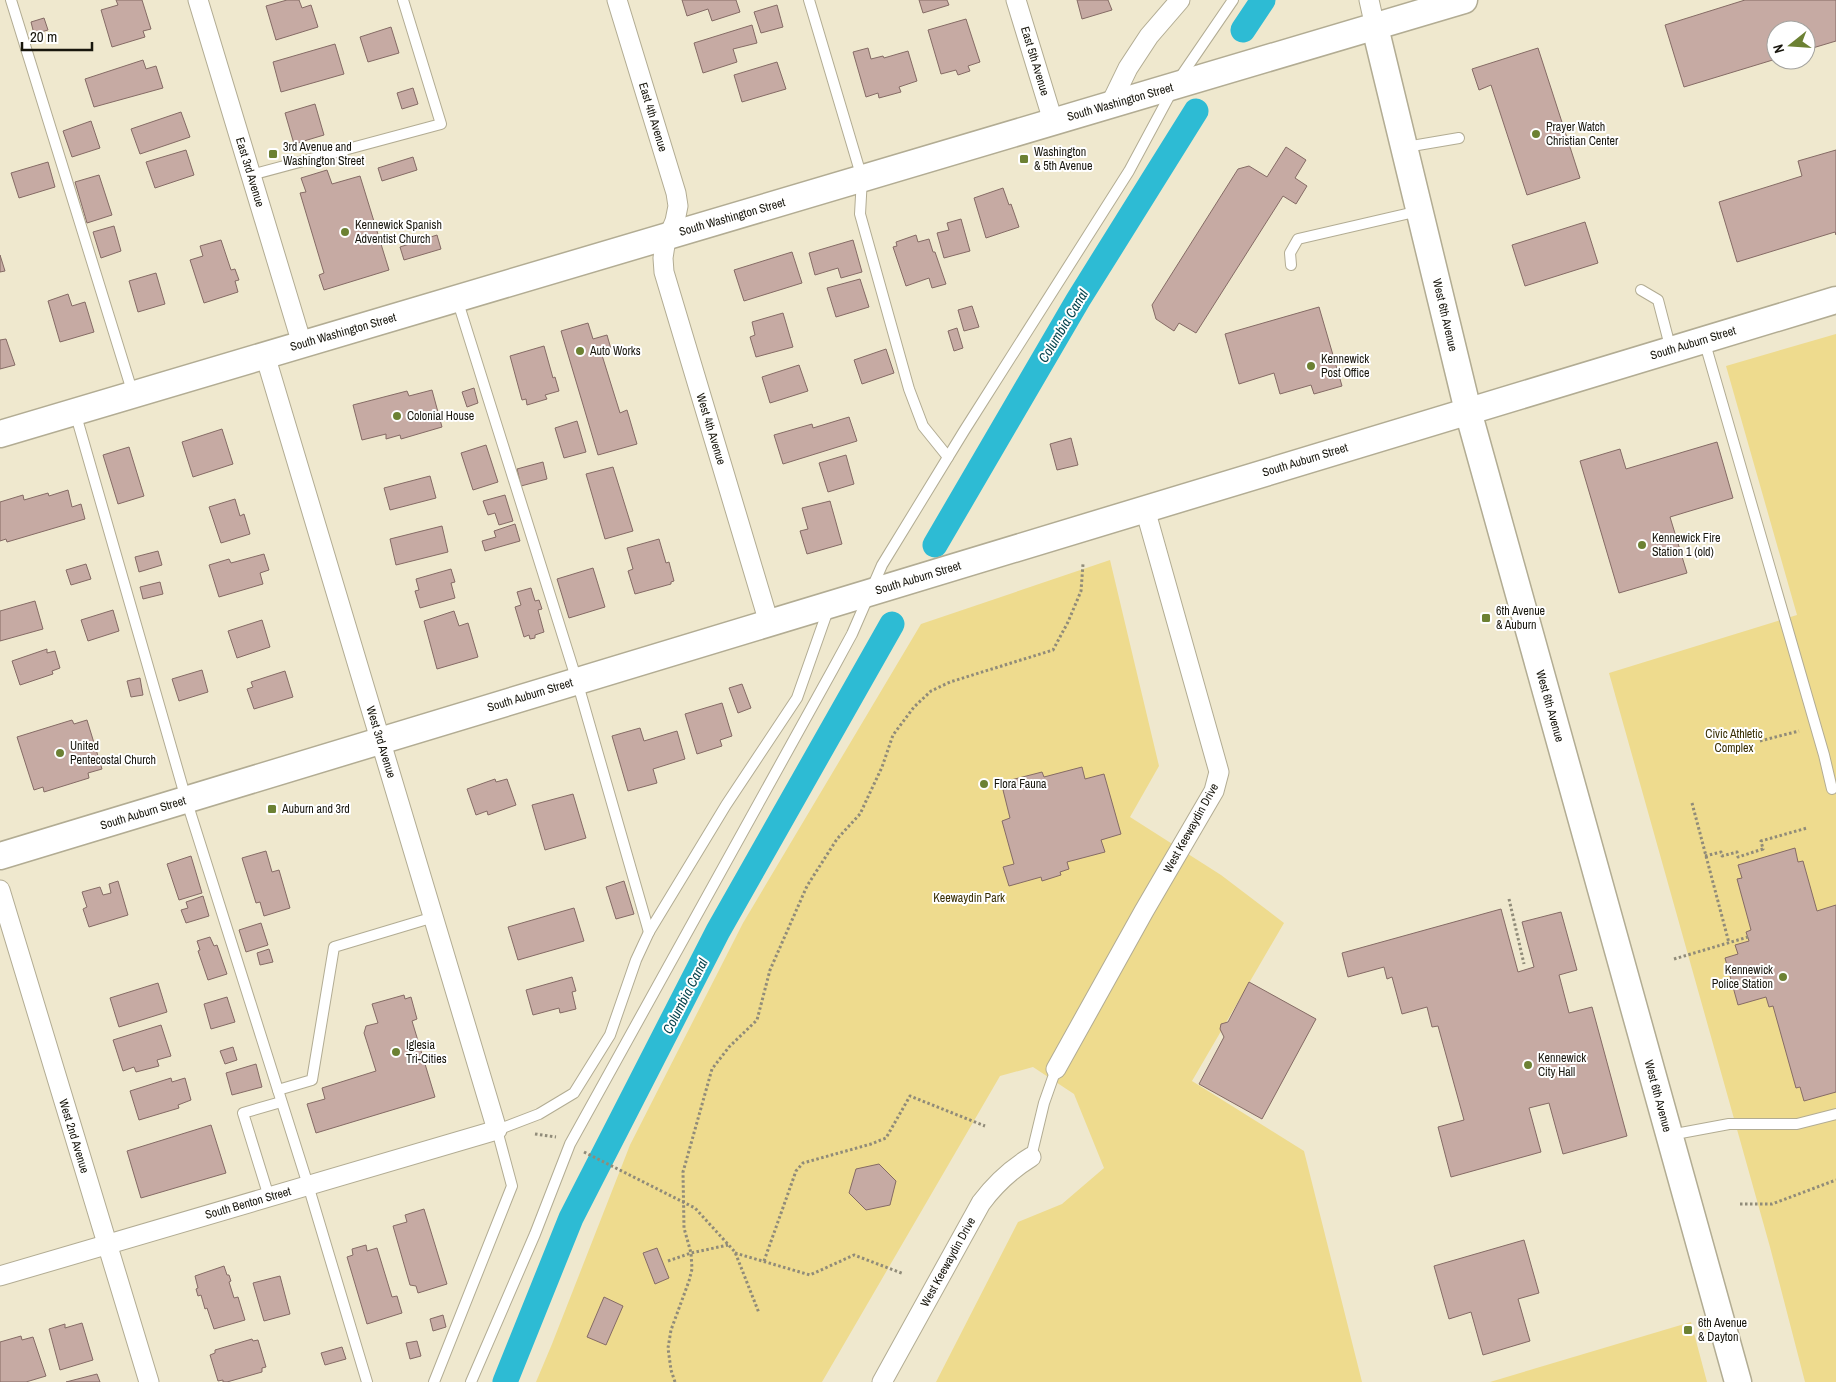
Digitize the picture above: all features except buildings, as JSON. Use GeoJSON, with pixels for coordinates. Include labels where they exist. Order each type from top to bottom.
{"type":"FeatureCollection","features":[{"type":"Feature","properties":{"kind":"street","name":"East 3rd Avenue"},"geometry":{"type":"LineString","coordinates":[[198,0],[302,344]]}},
{"type":"Feature","properties":{"kind":"street","name":"East 4th Avenue"},"geometry":{"type":"LineString","coordinates":[[617,0],[676,193],[678,206],[671,235]]}},
{"type":"Feature","properties":{"kind":"street","name":"East 5th Avenue"},"geometry":{"type":"LineString","coordinates":[[1016,0],[1053,121]]}},
{"type":"Feature","properties":{"kind":"street"},"geometry":{"type":"LineString","coordinates":[[1110,105],[1128,68],[1149,36],[1180,0]]}},
{"type":"Feature","properties":{"kind":"street"},"geometry":{"type":"LineString","coordinates":[[1369,0],[1375,27]]}},
{"type":"Feature","properties":{"kind":"street","name":"South Washington Street"},"geometry":{"type":"LineString","coordinates":[[0,434],[1464,0]]}},
{"type":"Feature","properties":{"kind":"street","name":"West 6th Avenue"},"geometry":{"type":"LineString","coordinates":[[1375,27],[1468,411],[1738,1382]]}},
{"type":"Feature","properties":{"kind":"street","name":"West 4th Avenue"},"geometry":{"type":"LineString","coordinates":[[671,235],[663,258],[664,272],[769,623]]}},
{"type":"Feature","properties":{"kind":"street","name":"South Auburn Street"},"geometry":{"type":"LineString","coordinates":[[0,856],[1836,300]]}},
{"type":"Feature","properties":{"kind":"street","name":"West 3rd Avenue"},"geometry":{"type":"LineString","coordinates":[[265,355],[497,1130]]}},
{"type":"Feature","properties":{"kind":"street","name":"West Keewaydin Drive"},"geometry":{"type":"LineString","coordinates":[[1056,1069],[1218,782],[1219,772],[1145,509]]}},
{"type":"Feature","properties":{"kind":"street","name":"West 2nd Avenue"},"geometry":{"type":"LineString","coordinates":[[0,890],[149,1382]]}},
{"type":"Feature","properties":{"kind":"street","name":"South Benton Street"},"geometry":{"type":"LineString","coordinates":[[0,1276],[497,1130]]}},
{"type":"Feature","properties":{"kind":"street","name":"West Keewaydin Drive"},"geometry":{"type":"LineString","coordinates":[[882,1382],[981,1203],[994,1185],[1011,1169],[1031,1157]]}},
{"type":"Feature","properties":{"kind":"lane"},"geometry":{"type":"LineString","coordinates":[[11,0],[134,395]]}},
{"type":"Feature","properties":{"kind":"lane"},"geometry":{"type":"LineString","coordinates":[[251,175],[441,124],[403,0]]}},
{"type":"Feature","properties":{"kind":"lane"},"geometry":{"type":"LineString","coordinates":[[809,0],[862,178],[860,214],[909,389],[923,426],[948,457]]}},
{"type":"Feature","properties":{"kind":"lane"},"geometry":{"type":"LineString","coordinates":[[471,1382],[574,1147],[852,634],[882,565],[1129,171],[1174,86],[1233,0]]}},
{"type":"Feature","properties":{"kind":"lane"},"geometry":{"type":"LineString","coordinates":[[1404,147],[1459,138]]}},
{"type":"Feature","properties":{"kind":"lane"},"geometry":{"type":"LineString","coordinates":[[1291,265],[1290,253],[1298,239],[1420,210]]}},
{"type":"Feature","properties":{"kind":"lane"},"geometry":{"type":"LineString","coordinates":[[1641,290],[1658,300],[1671,350]]}},
{"type":"Feature","properties":{"kind":"lane"},"geometry":{"type":"LineString","coordinates":[[456,298],[577,681],[649,932]]}},
{"type":"Feature","properties":{"kind":"lane"},"geometry":{"type":"LineString","coordinates":[[1704,340],[1824,755],[1832,789]]}},
{"type":"Feature","properties":{"kind":"lane"},"geometry":{"type":"LineString","coordinates":[[75,412],[186,799],[308,1185],[367,1382]]}},
{"type":"Feature","properties":{"kind":"lane"},"geometry":{"type":"LineString","coordinates":[[434,1382],[512,1186],[497,1130],[539,1114],[574,1093],[610,1035],[636,960],[649,932],[726,806],[797,698],[830,604]]}},
{"type":"Feature","properties":{"kind":"lane"},"geometry":{"type":"LineString","coordinates":[[278,1090],[312,1080],[334,947],[434,917]]}},
{"type":"Feature","properties":{"kind":"lane"},"geometry":{"type":"LineString","coordinates":[[1031,1157],[1044,1103],[1056,1069]]}},
{"type":"Feature","properties":{"kind":"lane"},"geometry":{"type":"LineString","coordinates":[[269,1197],[243,1113],[281,1102]]}},
{"type":"Feature","properties":{"kind":"lane"},"geometry":{"type":"LineString","coordinates":[[1669,1135],[1729,1124],[1797,1124],[1836,1114]]}},
{"type":"Feature","properties":{"kind":"path"},"geometry":{"type":"LineString","coordinates":[[675,1382],[668,1348],[677,1312],[692,1269],[691,1253],[684,1228],[682,1202],[683,1172],[712,1069],[728,1047],[757,1020],[770,970],[807,886],[837,838],[860,814],[882,767],[893,735],[914,707],[931,691],[950,682],[1053,650],[1068,622],[1081,591],[1083,564]]}},
{"type":"Feature","properties":{"kind":"path"},"geometry":{"type":"LineString","coordinates":[[1760,741],[1799,730]]}},
{"type":"Feature","properties":{"kind":"path"},"geometry":{"type":"LineString","coordinates":[[1692,803],[1729,943]]}},
{"type":"Feature","properties":{"kind":"path"},"geometry":{"type":"LineString","coordinates":[[1706,856],[1721,852],[1722,856],[1737,852],[1738,857],[1762,849],[1761,841],[1807,828]]}},
{"type":"Feature","properties":{"kind":"path"},"geometry":{"type":"LineString","coordinates":[[1509,899],[1524,964]]}},
{"type":"Feature","properties":{"kind":"path"},"geometry":{"type":"LineString","coordinates":[[1674,959],[1748,937]]}},
{"type":"Feature","properties":{"kind":"path"},"geometry":{"type":"LineString","coordinates":[[764,1261],[796,1171],[803,1163],[886,1138],[910,1096],[985,1126]]}},
{"type":"Feature","properties":{"kind":"path"},"geometry":{"type":"LineString","coordinates":[[497,1130],[554,1136],[695,1208],[735,1252],[759,1313]]}},
{"type":"Feature","properties":{"kind":"path"},"geometry":{"type":"LineString","coordinates":[[1740,1204],[1772,1204],[1836,1180]]}},
{"type":"Feature","properties":{"kind":"path"},"geometry":{"type":"LineString","coordinates":[[668,1261],[728,1244]]}},
{"type":"Feature","properties":{"kind":"path"},"geometry":{"type":"LineString","coordinates":[[735,1252],[810,1275],[854,1255],[904,1274]]}},
{"type":"Feature","properties":{"kind":"green space","name":"Civic Athletic Complex"},"geometry":{"type":"Polygon","coordinates":[[[1836,334],[1836,1382],[1805,1382],[1770,1247],[1609,673],[1797,615],[1726,366],[1836,334]]]}},
{"type":"Feature","properties":{"kind":"green space","name":"Keewaydin Park"},"geometry":{"type":"Polygon","coordinates":[[[1110,560],[1159,766],[1130,817],[1221,875],[1284,923],[1192,1081],[1304,1151],[1362,1382],[936,1382],[1018,1222],[1062,1204],[1104,1168],[1074,1094],[1033,1067],[1000,1076],[822,1382],[536,1382],[630,1145],[743,923],[921,624],[1110,560]]]}},
{"type":"Feature","properties":{"kind":"green space"},"geometry":{"type":"Polygon","coordinates":[[[1691,1322],[1707,1382],[1490,1382],[1691,1322]]]}},
{"type":"Feature","properties":{"kind":"waterway","name":"Columbia Canal"},"geometry":{"type":"LineString","coordinates":[[1243,30],[1263,0]]}},
{"type":"Feature","properties":{"kind":"waterway","name":"Columbia Canal"},"geometry":{"type":"LineString","coordinates":[[935,545],[1078,300],[1196,111]]}},
{"type":"Feature","properties":{"kind":"waterway","name":"Columbia Canal"},"geometry":{"type":"LineString","coordinates":[[505,1382],[571,1218],[718,931],[892,624]]}},
{"type":"Feature","properties":{"kind":"place","name":"Prayer Watch Christian Center"},"geometry":{"type":"Point","coordinates":[1536,134]}},
{"type":"Feature","properties":{"kind":"place","name":"3rd Avenue and Washington Street"},"geometry":{"type":"Point","coordinates":[273,154]}},
{"type":"Feature","properties":{"kind":"place","name":"Washington & 5th Avenue"},"geometry":{"type":"Point","coordinates":[1024,159]}},
{"type":"Feature","properties":{"kind":"place","name":"Kennewick Spanish Adventist Church"},"geometry":{"type":"Point","coordinates":[345,232]}},
{"type":"Feature","properties":{"kind":"place","name":"Auto Works"},"geometry":{"type":"Point","coordinates":[580,351]}},
{"type":"Feature","properties":{"kind":"place","name":"Kennewick Post Office"},"geometry":{"type":"Point","coordinates":[1311,366]}},
{"type":"Feature","properties":{"kind":"place","name":"Colonial House"},"geometry":{"type":"Point","coordinates":[397,416]}},
{"type":"Feature","properties":{"kind":"place","name":"Kennewick Fire Station 1 (old)"},"geometry":{"type":"Point","coordinates":[1642,545]}},
{"type":"Feature","properties":{"kind":"place","name":"6th Avenue & Auburn"},"geometry":{"type":"Point","coordinates":[1486,618]}},
{"type":"Feature","properties":{"kind":"place","name":"United Pentecostal Church"},"geometry":{"type":"Point","coordinates":[60,753]}},
{"type":"Feature","properties":{"kind":"place","name":"Flora Fauna"},"geometry":{"type":"Point","coordinates":[984,784]}},
{"type":"Feature","properties":{"kind":"place","name":"Auburn and 3rd"},"geometry":{"type":"Point","coordinates":[272,809]}},
{"type":"Feature","properties":{"kind":"place","name":"Kennewick Police Station"},"geometry":{"type":"Point","coordinates":[1783,977]}},
{"type":"Feature","properties":{"kind":"place","name":"Iglesia Tri-Cities"},"geometry":{"type":"Point","coordinates":[396,1052]}},
{"type":"Feature","properties":{"kind":"place","name":"Kennewick City Hall"},"geometry":{"type":"Point","coordinates":[1528,1065]}},
{"type":"Feature","properties":{"kind":"place","name":"6th Avenue & Dayton"},"geometry":{"type":"Point","coordinates":[1688,1330]}}]}
